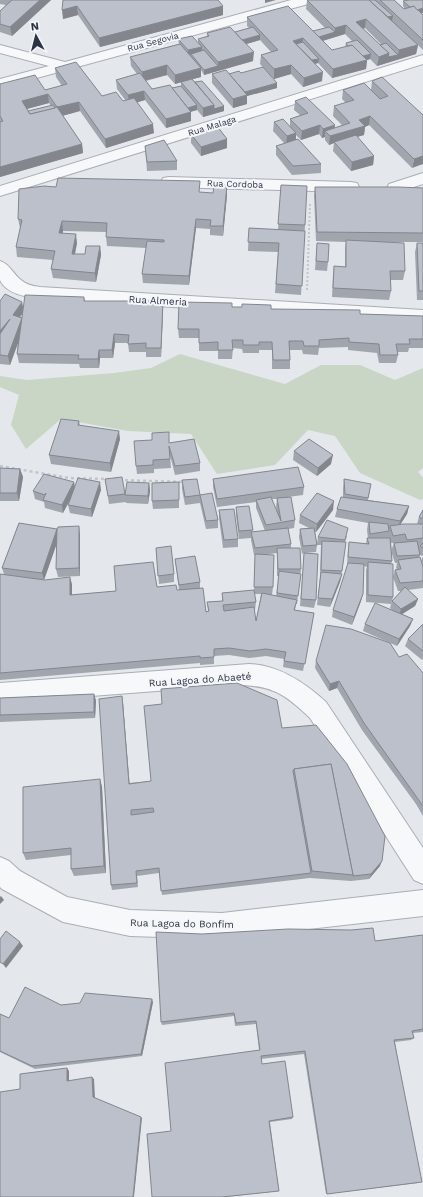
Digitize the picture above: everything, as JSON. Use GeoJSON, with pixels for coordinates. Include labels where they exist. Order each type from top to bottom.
{"type":"FeatureCollection","features":[{"type":"Feature","properties":{"kind":"street","name":"Rua Segovia"},"geometry":{"type":"LineString","coordinates":[[0,84],[306,0]]}},
{"type":"Feature","properties":{"kind":"street"},"geometry":{"type":"LineString","coordinates":[[0,49],[65,66]]}},
{"type":"Feature","properties":{"kind":"street"},"geometry":{"type":"LineString","coordinates":[[0,49],[5,61],[3,70]]}},
{"type":"Feature","properties":{"kind":"street","name":"Rua Malaga"},"geometry":{"type":"LineString","coordinates":[[0,191],[423,59]]}},
{"type":"Feature","properties":{"kind":"street"},"geometry":{"type":"LineString","coordinates":[[48,177],[96,179]]}},
{"type":"Feature","properties":{"kind":"street"},"geometry":{"type":"LineString","coordinates":[[380,188],[423,178]]}},
{"type":"Feature","properties":{"kind":"street","name":"Rua Cordoba"},"geometry":{"type":"LineString","coordinates":[[151,181],[310,187],[423,189]]}},
{"type":"Feature","properties":{"kind":"street","name":"Rua Almeria"},"geometry":{"type":"LineString","coordinates":[[0,267],[15,286],[30,291],[50,294],[423,316]]}},
{"type":"Feature","properties":{"kind":"street","name":"Rua Lagoa do Abaeté"},"geometry":{"type":"LineString","coordinates":[[0,694],[235,675],[256,675],[277,680],[301,693],[318,710],[423,871]]}},
{"type":"Feature","properties":{"kind":"street","name":"Rua Lagoa do Bonfim"},"geometry":{"type":"LineString","coordinates":[[0,870],[11,880],[63,909],[130,923],[222,926],[423,903]]}},
{"type":"Feature","properties":{"kind":"path"},"geometry":{"type":"LineString","coordinates":[[306,309],[310,187]]}},
{"type":"Feature","properties":{"kind":"path"},"geometry":{"type":"LineString","coordinates":[[0,466],[69,478],[189,483]]}},
{"type":"Feature","properties":{"kind":"green space"},"geometry":{"type":"Polygon","coordinates":[[[180,354],[285,384],[321,365],[360,365],[395,380],[423,368],[423,468],[418,472],[423,478],[423,499],[420,500],[360,473],[335,436],[308,430],[275,465],[217,474],[191,434],[128,431],[61,419],[26,449],[11,425],[19,395],[0,387],[0,376],[27,380],[114,373],[151,368],[180,354]]]}},
{"type":"Feature","properties":{"kind":"building"},"geometry":{"type":"Polygon","coordinates":[[[12,0],[40,0],[10,27],[0,24],[0,11],[12,0]]]}},
{"type":"Feature","properties":{"kind":"building"},"geometry":{"type":"Polygon","coordinates":[[[63,0],[218,0],[223,6],[99,38],[77,6],[62,10],[63,0]]]}},
{"type":"Feature","properties":{"kind":"building"},"geometry":{"type":"Polygon","coordinates":[[[307,0],[369,0],[418,45],[399,50],[366,19],[356,22],[389,53],[379,57],[346,25],[335,28],[307,0]]]}},
{"type":"Feature","properties":{"kind":"building"},"geometry":{"type":"Polygon","coordinates":[[[369,0],[375,0],[393,16],[388,17],[369,0]]]}},
{"type":"Feature","properties":{"kind":"building"},"geometry":{"type":"Polygon","coordinates":[[[380,0],[394,0],[404,9],[414,6],[423,15],[423,40],[380,0]]]}},
{"type":"Feature","properties":{"kind":"building"},"geometry":{"type":"Polygon","coordinates":[[[423,0],[423,8],[417,10],[414,6],[410,7],[403,1],[423,0]]]}},
{"type":"Feature","properties":{"kind":"building"},"geometry":{"type":"Polygon","coordinates":[[[288,6],[332,50],[352,45],[367,60],[333,69],[303,38],[293,41],[323,72],[304,78],[291,65],[274,69],[261,55],[278,50],[247,17],[288,6]]]}},
{"type":"Feature","properties":{"kind":"building"},"geometry":{"type":"Polygon","coordinates":[[[230,27],[254,52],[218,62],[198,39],[209,36],[207,33],[230,27]]]}},
{"type":"Feature","properties":{"kind":"building"},"geometry":{"type":"Polygon","coordinates":[[[253,27],[260,35],[242,40],[235,32],[253,27]]]}},
{"type":"Feature","properties":{"kind":"building"},"geometry":{"type":"Polygon","coordinates":[[[329,27],[335,32],[319,37],[313,31],[329,27]]]}},
{"type":"Feature","properties":{"kind":"building"},"geometry":{"type":"Polygon","coordinates":[[[192,36],[202,47],[188,50],[178,39],[192,36]]]}},
{"type":"Feature","properties":{"kind":"building"},"geometry":{"type":"Polygon","coordinates":[[[357,40],[371,54],[363,56],[352,45],[348,46],[346,43],[357,40]]]}},
{"type":"Feature","properties":{"kind":"building"},"geometry":{"type":"Polygon","coordinates":[[[303,42],[319,59],[312,60],[296,44],[303,42]]]}},
{"type":"Feature","properties":{"kind":"building"},"geometry":{"type":"Polygon","coordinates":[[[386,43],[398,55],[388,57],[389,53],[380,45],[386,43]]]}},
{"type":"Feature","properties":{"kind":"building"},"geometry":{"type":"Polygon","coordinates":[[[180,44],[201,68],[175,75],[167,65],[142,72],[130,57],[180,44]]]}},
{"type":"Feature","properties":{"kind":"building"},"geometry":{"type":"Polygon","coordinates":[[[204,50],[218,66],[204,70],[191,54],[204,50]]]}},
{"type":"Feature","properties":{"kind":"building"},"geometry":{"type":"Polygon","coordinates":[[[76,62],[102,96],[116,92],[123,101],[134,98],[153,124],[105,139],[79,102],[57,107],[82,144],[0,167],[0,122],[3,121],[0,116],[0,84],[35,75],[45,90],[67,84],[55,68],[76,62]],[[48,94],[22,101],[30,114],[57,107],[48,94]]]}},
{"type":"Feature","properties":{"kind":"building"},"geometry":{"type":"Polygon","coordinates":[[[263,67],[277,83],[245,92],[229,74],[239,71],[241,73],[263,67]]]}},
{"type":"Feature","properties":{"kind":"building"},"geometry":{"type":"Polygon","coordinates":[[[226,70],[247,95],[233,99],[212,74],[226,70]]]}},
{"type":"Feature","properties":{"kind":"building"},"geometry":{"type":"Polygon","coordinates":[[[140,73],[152,89],[170,85],[191,112],[166,119],[144,91],[128,95],[116,80],[140,73]]]}},
{"type":"Feature","properties":{"kind":"building"},"geometry":{"type":"Polygon","coordinates":[[[382,77],[423,115],[423,156],[414,159],[370,116],[359,120],[365,126],[330,136],[325,131],[350,123],[334,106],[354,100],[343,90],[364,83],[380,99],[388,96],[372,81],[382,77]]]}},
{"type":"Feature","properties":{"kind":"building"},"geometry":{"type":"Polygon","coordinates":[[[192,79],[214,105],[203,108],[181,82],[192,79]]]}},
{"type":"Feature","properties":{"kind":"building"},"geometry":{"type":"Polygon","coordinates":[[[202,81],[224,106],[214,109],[214,105],[195,82],[202,81]]]}},
{"type":"Feature","properties":{"kind":"building"},"geometry":{"type":"Polygon","coordinates":[[[181,86],[197,105],[188,108],[172,88],[181,86]]]}},
{"type":"Feature","properties":{"kind":"building"},"geometry":{"type":"Polygon","coordinates":[[[306,97],[335,125],[323,129],[320,125],[302,131],[290,119],[308,113],[295,101],[306,97]]]}},
{"type":"Feature","properties":{"kind":"building"},"geometry":{"type":"Polygon","coordinates":[[[53,105],[55,108],[30,114],[28,111],[53,105]]]}},
{"type":"Feature","properties":{"kind":"building"},"geometry":{"type":"Polygon","coordinates":[[[283,119],[296,133],[287,136],[274,122],[283,119]]]}},
{"type":"Feature","properties":{"kind":"building"},"geometry":{"type":"Polygon","coordinates":[[[217,126],[227,139],[201,147],[191,134],[217,126]]]}},
{"type":"Feature","properties":{"kind":"building"},"geometry":{"type":"Polygon","coordinates":[[[356,135],[374,156],[352,162],[334,142],[356,135]]]}},
{"type":"Feature","properties":{"kind":"building"},"geometry":{"type":"Polygon","coordinates":[[[298,139],[321,164],[293,166],[276,146],[298,139]]]}},
{"type":"Feature","properties":{"kind":"building"},"geometry":{"type":"Polygon","coordinates":[[[164,140],[177,161],[147,162],[145,146],[164,140]]]}},
{"type":"Feature","properties":{"kind":"building"},"geometry":{"type":"Polygon","coordinates":[[[58,178],[200,181],[199,192],[213,193],[214,185],[227,185],[223,226],[210,226],[211,220],[196,219],[189,276],[142,274],[147,241],[164,242],[164,240],[106,237],[107,223],[62,221],[59,233],[76,234],[72,254],[85,254],[86,246],[100,246],[95,273],[51,269],[55,251],[16,247],[22,220],[18,219],[19,189],[44,186],[56,187],[58,178]]]}},
{"type":"Feature","properties":{"kind":"building"},"geometry":{"type":"Polygon","coordinates":[[[281,185],[307,186],[305,225],[278,224],[281,185]]]}},
{"type":"Feature","properties":{"kind":"building"},"geometry":{"type":"Polygon","coordinates":[[[315,187],[423,188],[423,233],[317,232],[315,187]]]}},
{"type":"Feature","properties":{"kind":"building"},"geometry":{"type":"Polygon","coordinates":[[[249,228],[305,231],[302,286],[276,284],[279,243],[248,242],[249,228]]]}},
{"type":"Feature","properties":{"kind":"building"},"geometry":{"type":"Polygon","coordinates":[[[346,240],[404,243],[405,271],[390,271],[391,291],[333,288],[334,266],[346,267],[346,240]]]}},
{"type":"Feature","properties":{"kind":"building"},"geometry":{"type":"Polygon","coordinates":[[[317,243],[329,244],[328,262],[316,261],[317,243]]]}},
{"type":"Feature","properties":{"kind":"building"},"geometry":{"type":"Polygon","coordinates":[[[417,243],[423,243],[423,291],[419,291],[417,243]]]}},
{"type":"Feature","properties":{"kind":"building"},"geometry":{"type":"Polygon","coordinates":[[[5,294],[22,302],[13,315],[22,318],[8,356],[0,355],[0,334],[10,319],[0,331],[0,301],[5,294]]]}},
{"type":"Feature","properties":{"kind":"building"},"geometry":{"type":"Polygon","coordinates":[[[25,295],[84,297],[84,301],[163,301],[161,348],[146,348],[146,343],[128,344],[129,335],[114,334],[112,350],[99,350],[98,359],[78,359],[79,355],[17,354],[25,295]]]}},
{"type":"Feature","properties":{"kind":"building"},"geometry":{"type":"Polygon","coordinates":[[[179,302],[232,303],[232,307],[242,307],[242,304],[271,305],[271,309],[360,310],[360,314],[423,316],[423,339],[409,339],[410,344],[396,344],[398,355],[380,355],[379,344],[349,342],[349,338],[319,340],[319,346],[304,346],[303,341],[289,341],[290,360],[273,360],[272,342],[259,342],[259,345],[243,345],[243,340],[232,340],[233,350],[218,350],[218,342],[199,343],[199,329],[178,329],[179,302]]]}},
{"type":"Feature","properties":{"kind":"building"},"geometry":{"type":"Polygon","coordinates":[[[61,419],[79,421],[78,425],[119,431],[110,463],[49,455],[61,419]]]}},
{"type":"Feature","properties":{"kind":"building"},"geometry":{"type":"Polygon","coordinates":[[[169,432],[169,443],[194,439],[200,463],[175,466],[169,446],[170,459],[153,460],[153,465],[136,466],[134,441],[152,440],[152,433],[169,432]]]}},
{"type":"Feature","properties":{"kind":"building"},"geometry":{"type":"Polygon","coordinates":[[[309,439],[333,455],[318,468],[294,451],[309,439]]]}},
{"type":"Feature","properties":{"kind":"building"},"geometry":{"type":"Polygon","coordinates":[[[298,467],[304,487],[217,499],[213,479],[298,467]]]}},
{"type":"Feature","properties":{"kind":"building"},"geometry":{"type":"Polygon","coordinates":[[[0,468],[20,469],[17,493],[0,493],[0,468]]]}},
{"type":"Feature","properties":{"kind":"building"},"geometry":{"type":"Polygon","coordinates":[[[44,474],[74,482],[62,505],[43,500],[46,493],[45,495],[33,491],[44,474]]]}},
{"type":"Feature","properties":{"kind":"building"},"geometry":{"type":"Polygon","coordinates":[[[122,477],[125,494],[108,496],[105,479],[122,477]]]}},
{"type":"Feature","properties":{"kind":"building"},"geometry":{"type":"Polygon","coordinates":[[[78,478],[100,482],[91,509],[68,505],[78,478]]]}},
{"type":"Feature","properties":{"kind":"building"},"geometry":{"type":"Polygon","coordinates":[[[197,479],[200,495],[185,497],[182,480],[197,479]]]}},
{"type":"Feature","properties":{"kind":"building"},"geometry":{"type":"Polygon","coordinates":[[[344,479],[371,484],[368,498],[345,494],[344,479]]]}},
{"type":"Feature","properties":{"kind":"building"},"geometry":{"type":"Polygon","coordinates":[[[127,482],[149,483],[148,496],[125,495],[127,482]]]}},
{"type":"Feature","properties":{"kind":"building"},"geometry":{"type":"Polygon","coordinates":[[[179,482],[179,500],[152,501],[152,483],[179,482]]]}},
{"type":"Feature","properties":{"kind":"building"},"geometry":{"type":"Polygon","coordinates":[[[212,493],[218,520],[206,521],[200,495],[212,493]]]}},
{"type":"Feature","properties":{"kind":"building"},"geometry":{"type":"Polygon","coordinates":[[[317,493],[334,501],[317,524],[300,515],[317,493]]]}},
{"type":"Feature","properties":{"kind":"building"},"geometry":{"type":"Polygon","coordinates":[[[271,497],[281,521],[277,498],[291,497],[295,520],[266,525],[256,500],[271,497]]]}},
{"type":"Feature","properties":{"kind":"building"},"geometry":{"type":"Polygon","coordinates":[[[341,497],[409,506],[400,521],[337,509],[341,497]]]}},
{"type":"Feature","properties":{"kind":"building"},"geometry":{"type":"Polygon","coordinates":[[[249,506],[253,530],[239,531],[236,507],[249,506]]]}},
{"type":"Feature","properties":{"kind":"building"},"geometry":{"type":"Polygon","coordinates":[[[234,509],[238,539],[224,540],[219,510],[234,509]]]}},
{"type":"Feature","properties":{"kind":"building"},"geometry":{"type":"Polygon","coordinates":[[[423,510],[423,519],[419,517],[423,510]]]}},
{"type":"Feature","properties":{"kind":"building"},"geometry":{"type":"Polygon","coordinates":[[[327,520],[348,528],[345,540],[318,537],[327,520]]]}},
{"type":"Feature","properties":{"kind":"building"},"geometry":{"type":"Polygon","coordinates":[[[369,522],[388,524],[389,531],[370,534],[369,522]]]}},
{"type":"Feature","properties":{"kind":"building"},"geometry":{"type":"Polygon","coordinates":[[[19,523],[57,529],[42,573],[2,568],[19,523]]]}},
{"type":"Feature","properties":{"kind":"building"},"geometry":{"type":"Polygon","coordinates":[[[403,524],[423,524],[423,538],[407,540],[405,534],[393,536],[390,526],[403,524]]]}},
{"type":"Feature","properties":{"kind":"building"},"geometry":{"type":"Polygon","coordinates":[[[79,526],[79,568],[56,569],[58,527],[79,526]]]}},
{"type":"Feature","properties":{"kind":"building"},"geometry":{"type":"Polygon","coordinates":[[[288,528],[291,544],[255,548],[251,532],[288,528]]]}},
{"type":"Feature","properties":{"kind":"building"},"geometry":{"type":"Polygon","coordinates":[[[314,528],[317,545],[303,546],[300,529],[314,528]]]}},
{"type":"Feature","properties":{"kind":"building"},"geometry":{"type":"Polygon","coordinates":[[[367,538],[390,538],[392,561],[348,557],[349,542],[369,544],[367,538]]]}},
{"type":"Feature","properties":{"kind":"building"},"geometry":{"type":"Polygon","coordinates":[[[322,541],[346,542],[342,571],[321,570],[322,541]]]}},
{"type":"Feature","properties":{"kind":"building"},"geometry":{"type":"Polygon","coordinates":[[[417,541],[420,555],[397,556],[394,543],[417,541]]]}},
{"type":"Feature","properties":{"kind":"building"},"geometry":{"type":"Polygon","coordinates":[[[171,546],[174,574],[158,576],[156,548],[171,546]]]}},
{"type":"Feature","properties":{"kind":"building"},"geometry":{"type":"Polygon","coordinates":[[[277,548],[300,548],[301,569],[278,569],[277,548]]]}},
{"type":"Feature","properties":{"kind":"building"},"geometry":{"type":"Polygon","coordinates":[[[304,553],[318,554],[316,600],[301,599],[304,553]]]}},
{"type":"Feature","properties":{"kind":"building"},"geometry":{"type":"Polygon","coordinates":[[[255,554],[274,555],[273,587],[254,587],[255,554]]]}},
{"type":"Feature","properties":{"kind":"building"},"geometry":{"type":"Polygon","coordinates":[[[195,556],[200,582],[179,585],[175,559],[195,556]]]}},
{"type":"Feature","properties":{"kind":"building"},"geometry":{"type":"Polygon","coordinates":[[[420,557],[423,567],[423,581],[400,583],[395,570],[401,569],[398,560],[420,557]]]}},
{"type":"Feature","properties":{"kind":"building"},"geometry":{"type":"Polygon","coordinates":[[[153,562],[157,587],[176,585],[177,590],[203,588],[206,612],[209,611],[207,602],[223,601],[222,593],[254,590],[256,602],[223,605],[224,611],[254,607],[256,621],[262,593],[297,600],[294,610],[314,613],[305,664],[284,661],[286,652],[266,649],[250,651],[229,648],[214,649],[214,657],[200,658],[200,656],[0,673],[0,574],[45,580],[70,577],[70,595],[116,591],[114,566],[153,562]]]}},
{"type":"Feature","properties":{"kind":"building"},"geometry":{"type":"Polygon","coordinates":[[[368,562],[393,564],[393,597],[368,595],[368,562]]]}},
{"type":"Feature","properties":{"kind":"building"},"geometry":{"type":"Polygon","coordinates":[[[348,563],[364,564],[363,594],[354,617],[333,610],[348,563]]]}},
{"type":"Feature","properties":{"kind":"building"},"geometry":{"type":"Polygon","coordinates":[[[279,571],[301,574],[298,596],[277,593],[279,571]]]}},
{"type":"Feature","properties":{"kind":"building"},"geometry":{"type":"Polygon","coordinates":[[[321,572],[342,574],[332,599],[318,598],[321,572]]]}},
{"type":"Feature","properties":{"kind":"building"},"geometry":{"type":"Polygon","coordinates":[[[405,587],[418,599],[401,609],[392,601],[405,587]]]}},
{"type":"Feature","properties":{"kind":"building"},"geometry":{"type":"Polygon","coordinates":[[[375,603],[413,619],[399,639],[365,624],[375,603]]]}},
{"type":"Feature","properties":{"kind":"building"},"geometry":{"type":"Polygon","coordinates":[[[423,624],[423,651],[408,639],[423,624]]]}},
{"type":"Feature","properties":{"kind":"building"},"geometry":{"type":"Polygon","coordinates":[[[326,625],[351,629],[390,643],[399,657],[407,654],[423,673],[423,806],[364,723],[339,681],[330,684],[316,661],[326,625]]]}},
{"type":"Feature","properties":{"kind":"building"},"geometry":{"type":"Polygon","coordinates":[[[237,683],[277,700],[282,728],[316,725],[347,764],[385,836],[382,861],[371,874],[353,876],[331,764],[294,769],[293,771],[311,873],[161,891],[159,868],[136,871],[137,883],[111,885],[99,699],[122,696],[129,784],[151,781],[144,706],[162,704],[161,689],[237,683]],[[153,808],[131,810],[131,815],[154,812],[153,808]]]}},
{"type":"Feature","properties":{"kind":"building"},"geometry":{"type":"Polygon","coordinates":[[[94,694],[94,712],[0,715],[0,698],[94,694]]]}},
{"type":"Feature","properties":{"kind":"building"},"geometry":{"type":"Polygon","coordinates":[[[331,764],[353,875],[312,871],[294,769],[331,764]]]}},
{"type":"Feature","properties":{"kind":"building"},"geometry":{"type":"Polygon","coordinates":[[[100,779],[104,866],[71,869],[71,848],[23,853],[23,787],[100,779]]]}},
{"type":"Feature","properties":{"kind":"building"},"geometry":{"type":"Polygon","coordinates":[[[373,928],[375,941],[423,935],[423,1029],[412,1031],[414,1038],[394,1040],[422,1182],[327,1194],[305,1051],[261,1056],[262,1064],[285,1061],[293,1117],[269,1121],[279,1191],[222,1197],[152,1197],[147,1134],[171,1131],[165,1063],[260,1050],[256,1021],[236,1023],[234,1013],[161,1022],[156,932],[202,934],[288,929],[351,930],[373,928]]]}},
{"type":"Feature","properties":{"kind":"building"},"geometry":{"type":"Polygon","coordinates":[[[6,931],[20,942],[3,964],[0,962],[0,939],[6,931]]]}},
{"type":"Feature","properties":{"kind":"building"},"geometry":{"type":"Polygon","coordinates":[[[25,987],[61,1005],[80,1003],[85,993],[152,999],[141,1054],[32,1066],[0,1051],[0,1014],[9,1018],[25,987]]]}},
{"type":"Feature","properties":{"kind":"building"},"geometry":{"type":"Polygon","coordinates":[[[67,1068],[67,1081],[92,1077],[93,1097],[141,1117],[133,1197],[0,1197],[0,1092],[20,1089],[20,1074],[67,1068]]]}}]}
